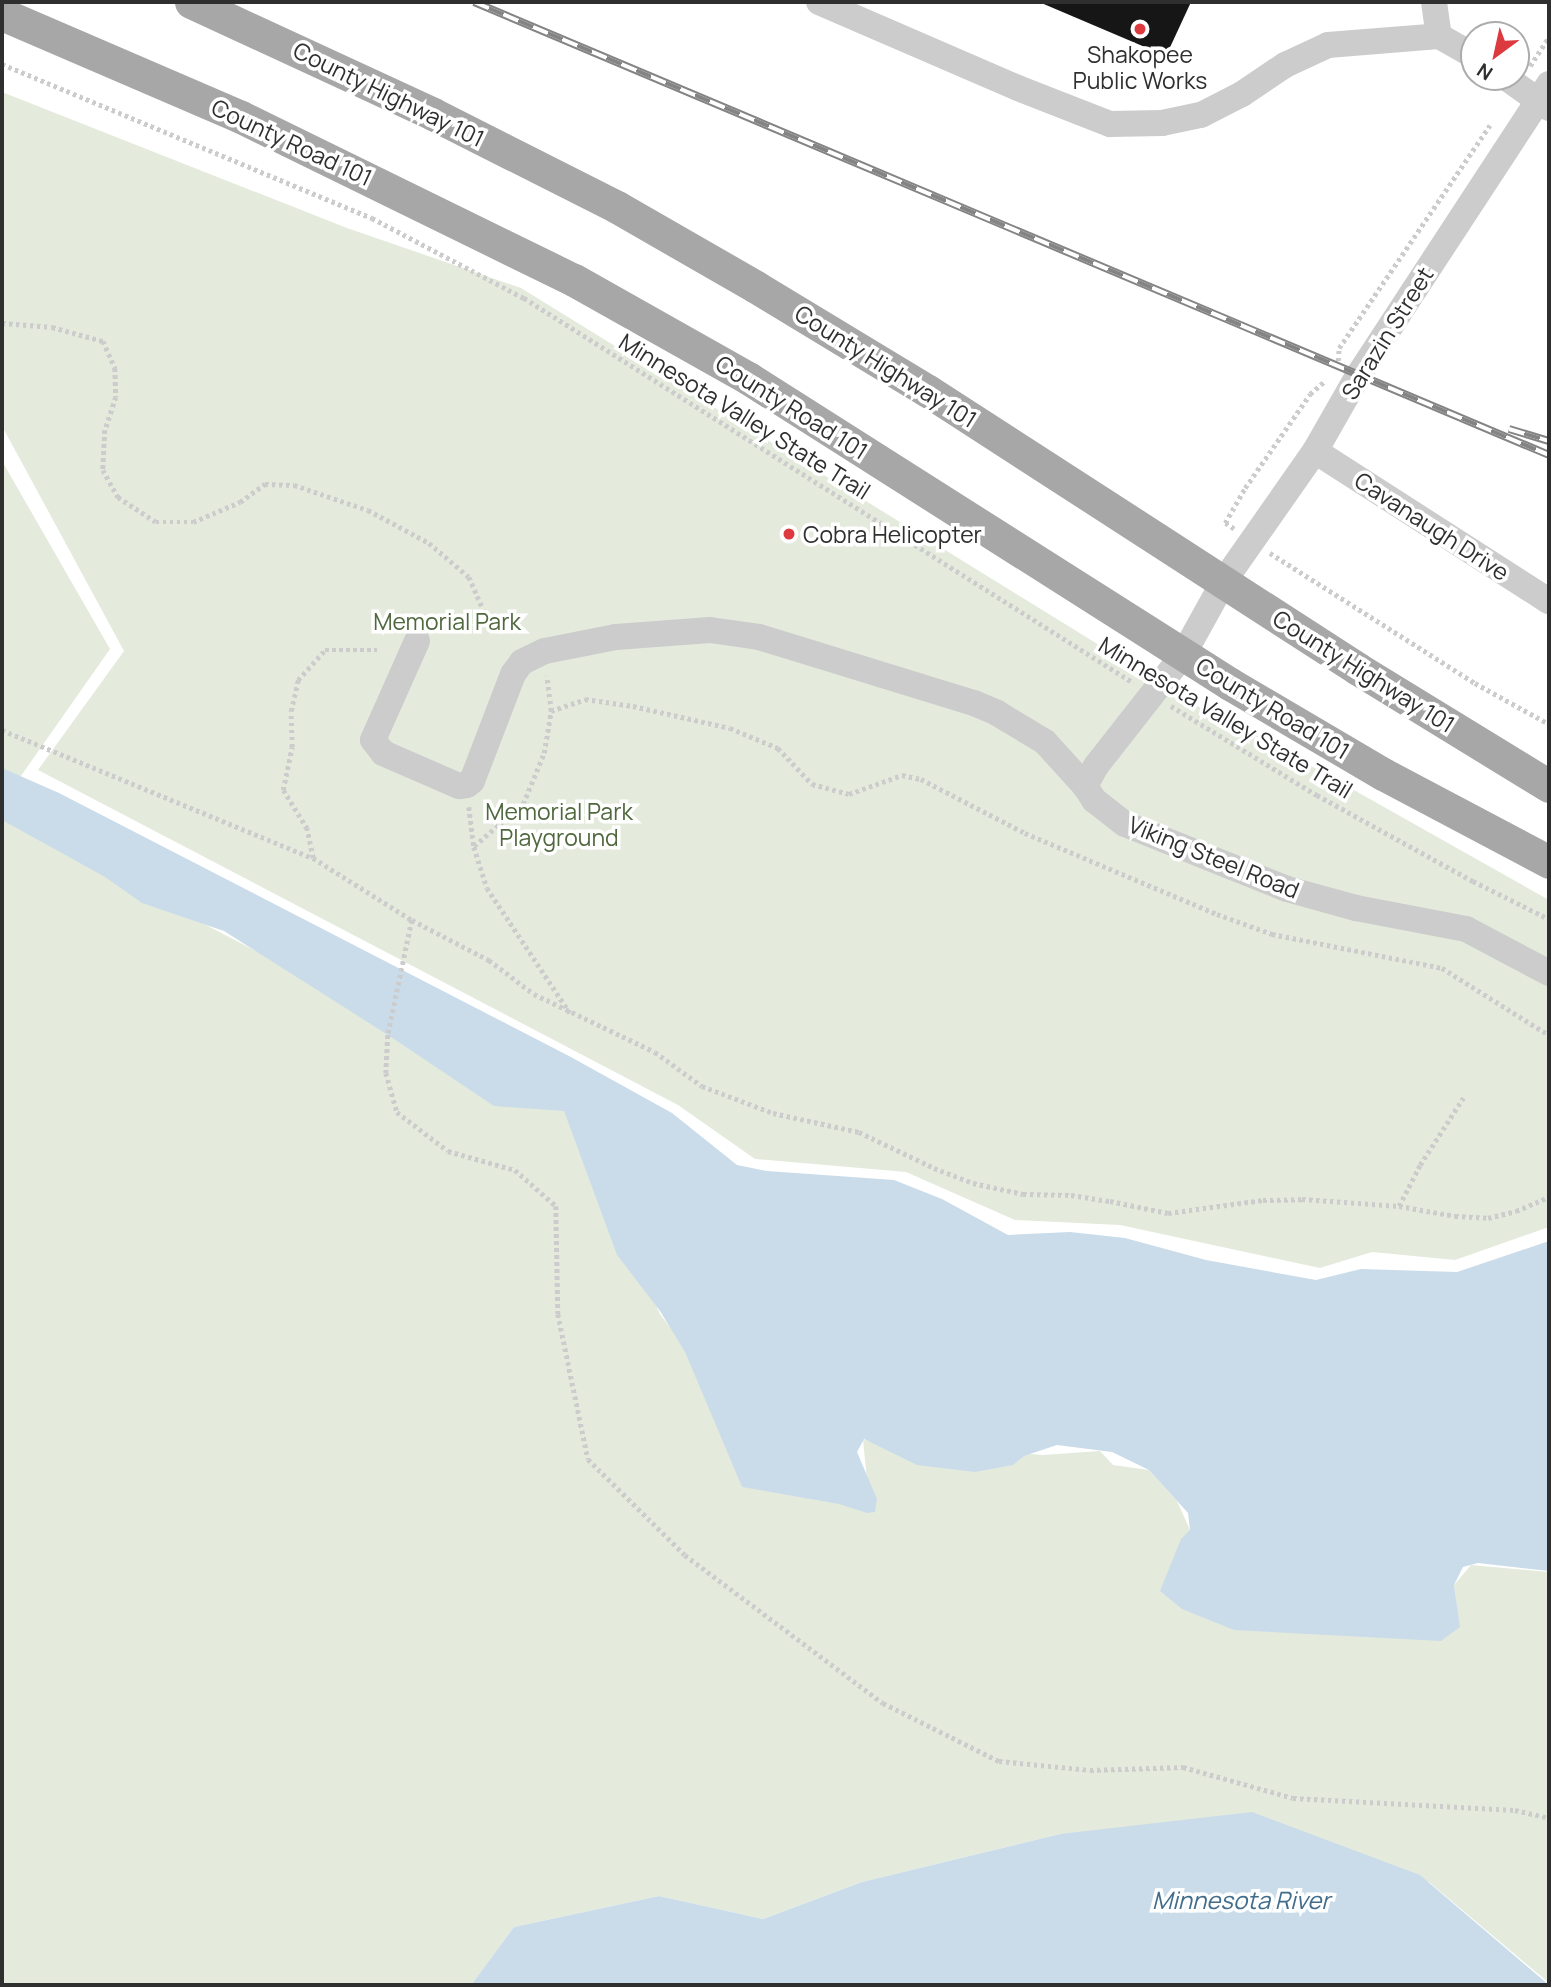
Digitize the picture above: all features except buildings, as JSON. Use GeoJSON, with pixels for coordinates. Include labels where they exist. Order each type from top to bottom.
{"type":"FeatureCollection","features":[{"type":"Feature","properties":{"kind":"main road","name":"County Highway 101"},"geometry":{"type":"LineString","coordinates":[[191,2],[433,114],[628,214],[916,384],[1358,669],[1549,786]]}},
{"type":"Feature","properties":{"kind":"main road","name":"County Road 101"},"geometry":{"type":"LineString","coordinates":[[2,14],[279,135],[574,280],[748,378],[1183,655],[1383,774],[1549,862]]}},
{"type":"Feature","properties":{"kind":"street"},"geometry":{"type":"LineString","coordinates":[[819,2],[1018,88],[1110,124],[1162,123],[1201,115],[1242,94],[1285,65],[1328,46],[1439,36],[1460,48]]}},
{"type":"Feature","properties":{"kind":"street"},"geometry":{"type":"LineString","coordinates":[[1434,2],[1439,36]]}},
{"type":"Feature","properties":{"kind":"street","name":"Sarazin Street"},"geometry":{"type":"LineString","coordinates":[[1224,582],[1315,451],[1532,91]]}},
{"type":"Feature","properties":{"kind":"street","name":"Cavanaugh Drive"},"geometry":{"type":"LineString","coordinates":[[1315,451],[1549,601]]}},
{"type":"Feature","properties":{"kind":"street"},"geometry":{"type":"LineString","coordinates":[[1085,786],[1096,766],[1183,655],[1224,582]]}},
{"type":"Feature","properties":{"kind":"street","name":"Viking Steel Road"},"geometry":{"type":"LineString","coordinates":[[545,651],[659,631],[710,630],[759,637],[974,703],[997,713],[1045,742],[1085,786],[1094,800],[1125,824],[1310,895],[1466,929],[1494,941],[1549,973]]}},
{"type":"Feature","properties":{"kind":"street"},"geometry":{"type":"LineString","coordinates":[[417,641],[373,740],[383,753],[459,786],[467,785],[472,780],[513,674],[522,662],[545,651]]}},
{"type":"Feature","properties":{"kind":"path"},"geometry":{"type":"LineString","coordinates":[[1532,91],[1549,37]]}},
{"type":"Feature","properties":{"kind":"path","name":"Minnesota Valley State Trail"},"geometry":{"type":"LineString","coordinates":[[2,64],[372,218],[523,298],[1317,795],[1473,881],[1549,919]]}},
{"type":"Feature","properties":{"kind":"path"},"geometry":{"type":"LineString","coordinates":[[1337,365],[1339,348],[1494,120]]}},
{"type":"Feature","properties":{"kind":"path"},"geometry":{"type":"LineString","coordinates":[[2,323],[52,327],[103,341],[115,368],[116,397],[105,430],[103,470],[118,497],[156,522],[193,522],[240,502],[265,484],[294,485],[368,510],[429,543],[469,577],[486,618]]}},
{"type":"Feature","properties":{"kind":"path"},"geometry":{"type":"LineString","coordinates":[[1333,372],[1310,394],[1245,488],[1225,523],[1475,683],[1549,724]]}},
{"type":"Feature","properties":{"kind":"path"},"geometry":{"type":"LineString","coordinates":[[313,858],[307,829],[284,790],[292,747],[291,711],[298,680],[326,650],[377,650]]}},
{"type":"Feature","properties":{"kind":"path"},"geometry":{"type":"LineString","coordinates":[[474,847],[523,804],[544,753],[551,711],[545,651]]}},
{"type":"Feature","properties":{"kind":"path"},"geometry":{"type":"LineString","coordinates":[[551,711],[585,699],[633,706],[730,728],[778,748],[812,784],[849,794],[902,775],[921,779],[1025,833],[1239,922],[1295,939],[1442,968],[1549,1035]]}},
{"type":"Feature","properties":{"kind":"path"},"geometry":{"type":"LineString","coordinates":[[2,730],[313,858],[412,920],[489,960],[534,994],[655,1052],[702,1086],[773,1113],[859,1132],[934,1168],[973,1182],[1023,1194],[1097,1199],[1168,1213],[1263,1200],[1302,1199],[1399,1206],[1455,1216],[1488,1218],[1516,1211],[1549,1197]]}},
{"type":"Feature","properties":{"kind":"path"},"geometry":{"type":"LineString","coordinates":[[467,785],[474,847],[487,888],[570,1013]]}},
{"type":"Feature","properties":{"kind":"path"},"geometry":{"type":"LineString","coordinates":[[412,920],[388,1048],[386,1073],[397,1112],[448,1151],[515,1170],[556,1206],[558,1314],[588,1459],[685,1555],[883,1703],[999,1762],[1090,1770],[1183,1767],[1293,1798],[1515,1810],[1549,1818]]}},
{"type":"Feature","properties":{"kind":"path"},"geometry":{"type":"LineString","coordinates":[[1399,1206],[1420,1165],[1463,1098]]}},
{"type":"Feature","properties":{"kind":"green space","name":"Memorial Park"},"geometry":{"type":"Polygon","coordinates":[[[2,92],[347,228],[521,288],[1125,661],[1549,900],[1549,1227],[1455,1260],[1372,1252],[1320,1268],[1120,1225],[1015,1220],[906,1172],[755,1159],[678,1105],[38,770],[124,651],[2,426],[2,92]]]}},
{"type":"Feature","properties":{"kind":"green space"},"geometry":{"type":"Polygon","coordinates":[[[2,461],[110,649],[2,803],[2,461]]]}},
{"type":"Feature","properties":{"kind":"green space"},"geometry":{"type":"Polygon","coordinates":[[[2,819],[564,1111],[660,1314],[669,1326],[868,1490],[863,1440],[1043,1455],[1100,1451],[1113,1465],[1149,1470],[1177,1501],[1190,1530],[1457,1609],[1454,1585],[1471,1565],[1549,1572],[1549,1983],[1429,1882],[1060,1834],[862,1882],[763,1919],[659,1896],[514,1927],[471,1985],[2,1985],[2,819]]]}},
{"type":"Feature","properties":{"kind":"water"},"geometry":{"type":"Polygon","coordinates":[[[2,768],[59,793],[569,1056],[672,1113],[737,1165],[767,1171],[894,1180],[942,1199],[1008,1235],[1070,1232],[1125,1238],[1206,1260],[1316,1280],[1361,1269],[1457,1272],[1549,1241],[1549,1571],[1478,1563],[1463,1567],[1454,1585],[1460,1627],[1441,1641],[1234,1630],[1182,1609],[1160,1591],[1181,1539],[1190,1530],[1188,1513],[1149,1470],[1112,1452],[1057,1445],[1024,1456],[1013,1465],[975,1472],[917,1465],[864,1439],[857,1452],[877,1499],[875,1512],[867,1513],[839,1504],[742,1487],[685,1352],[660,1311],[617,1255],[564,1111],[494,1106],[224,931],[142,903],[105,877],[2,820],[2,768]]]}},
{"type":"Feature","properties":{"kind":"water","name":"Minnesota River"},"geometry":{"type":"Polygon","coordinates":[[[1252,1812],[1420,1875],[1549,1985],[471,1985],[514,1927],[659,1896],[763,1919],[862,1882],[1060,1834],[1252,1812]]]}},
{"type":"Feature","properties":{"kind":"railway"},"geometry":{"type":"LineString","coordinates":[[474,2],[1549,455]]}},
{"type":"Feature","properties":{"kind":"railway"},"geometry":{"type":"LineString","coordinates":[[1509,429],[1549,441]]}},
{"type":"Feature","properties":{"kind":"place","name":"Shakopee Public Works"},"geometry":{"type":"Point","coordinates":[1140,29]}},
{"type":"Feature","properties":{"kind":"place","name":"Cobra Helicopter"},"geometry":{"type":"Point","coordinates":[789,534]}},
{"type":"Feature","properties":{"kind":"park label","name":"Memorial Park Playground"},"geometry":{"type":"Point","coordinates":[559,824]}}]}
